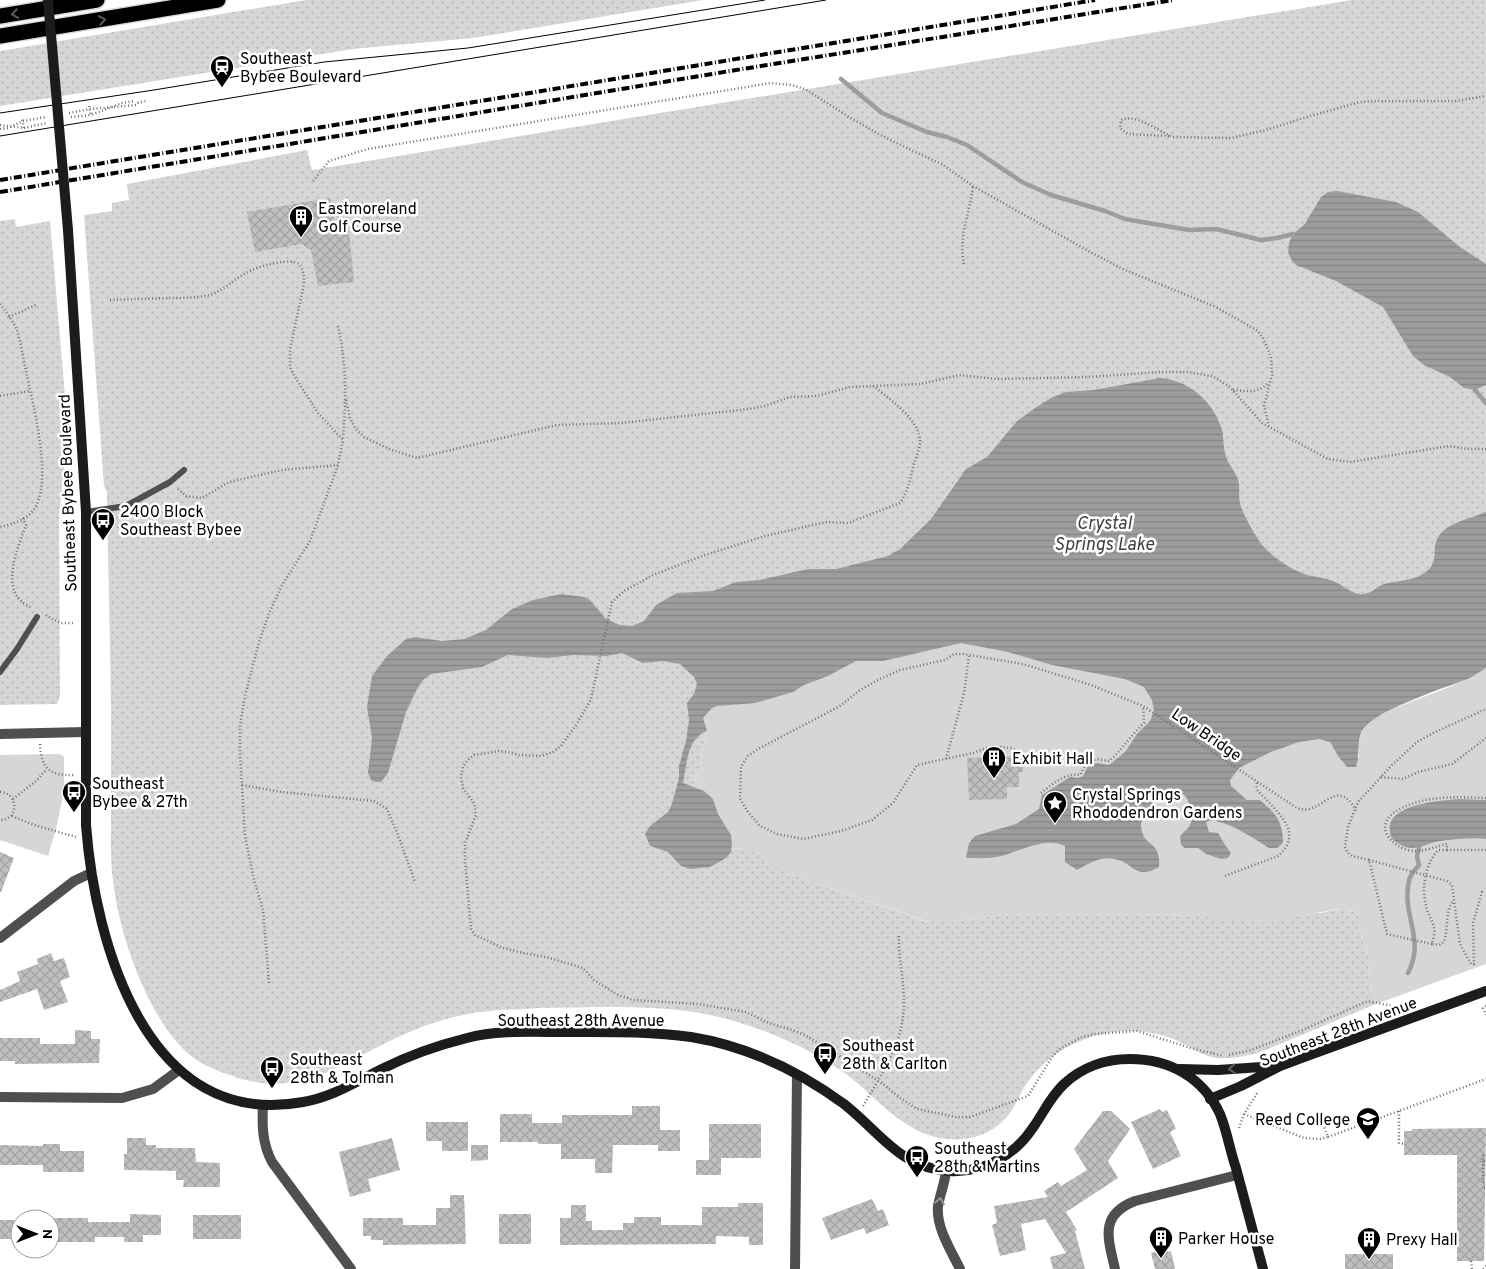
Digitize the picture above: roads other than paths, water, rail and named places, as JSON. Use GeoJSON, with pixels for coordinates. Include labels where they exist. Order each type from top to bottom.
{"type":"FeatureCollection","features":[{"type":"Feature","properties":{"kind":"highway"},"geometry":{"type":"LineString","coordinates":[[0,16],[97,0]]}},
{"type":"Feature","properties":{"kind":"highway"},"geometry":{"type":"LineString","coordinates":[[0,36],[218,0]]}},
{"type":"Feature","properties":{"kind":"main road","name":"Southeast Bybee Boulevard"},"geometry":{"type":"LineString","coordinates":[[48,0],[68,230],[86,512],[85,732],[87,839],[91,873],[97,908],[108,946],[129,999],[152,1039],[179,1070]]}},
{"type":"Feature","properties":{"kind":"main road","name":"Southeast 28th Avenue"},"geometry":{"type":"LineString","coordinates":[[179,1070],[208,1091],[229,1099],[282,1106],[323,1098],[386,1067],[435,1047],[472,1037],[509,1033],[636,1032],[696,1038],[739,1049],[778,1064],[828,1094],[858,1116],[900,1155],[926,1168],[946,1171],[972,1169],[995,1162],[1006,1155],[1025,1138],[1054,1094],[1076,1073],[1090,1066],[1106,1061],[1141,1059],[1180,1069],[1194,1080],[1210,1099],[1254,1080],[1280,1066],[1486,991]]}},
{"type":"Feature","properties":{"kind":"main road"},"geometry":{"type":"LineString","coordinates":[[1180,1069],[1218,1070],[1280,1066]]}},
{"type":"Feature","properties":{"kind":"main road"},"geometry":{"type":"LineString","coordinates":[[1210,1099],[1220,1113],[1263,1269]]}},
{"type":"Feature","properties":{"kind":"street"},"geometry":{"type":"LineString","coordinates":[[0,734],[85,732]]}},
{"type":"Feature","properties":{"kind":"street"},"geometry":{"type":"LineString","coordinates":[[0,938],[74,882],[91,873]]}},
{"type":"Feature","properties":{"kind":"street"},"geometry":{"type":"LineString","coordinates":[[0,1097],[122,1098],[153,1089],[179,1070]]}},
{"type":"Feature","properties":{"kind":"street"},"geometry":{"type":"LineString","coordinates":[[795,1269],[798,1075]]}},
{"type":"Feature","properties":{"kind":"street"},"geometry":{"type":"LineString","coordinates":[[263,1105],[262,1131],[272,1162],[351,1269]]}},
{"type":"Feature","properties":{"kind":"street"},"geometry":{"type":"LineString","coordinates":[[946,1171],[938,1207],[939,1225],[960,1269]]}},
{"type":"Feature","properties":{"kind":"street"},"geometry":{"type":"LineString","coordinates":[[1115,1269],[1108,1241],[1108,1230],[1112,1219],[1123,1205],[1135,1200],[1237,1175]]}},
{"type":"Feature","properties":{"kind":"lane"},"geometry":{"type":"LineString","coordinates":[[86,512],[126,506],[170,482],[184,470]]}},
{"type":"Feature","properties":{"kind":"lane"},"geometry":{"type":"LineString","coordinates":[[0,672],[39,614]]}},
{"type":"Feature","properties":{"kind":"water"},"geometry":{"type":"Polygon","coordinates":[[[1337,191],[1396,202],[1418,212],[1460,247],[1486,264],[1486,385],[1475,390],[1464,388],[1450,377],[1424,365],[1413,356],[1383,307],[1336,281],[1296,265],[1291,259],[1288,252],[1293,234],[1305,224],[1321,197],[1328,192],[1337,191]]]}},
{"type":"Feature","properties":{"kind":"water","name":"Crystal Springs Lake"},"geometry":{"type":"Polygon","coordinates":[[[1160,378],[1189,387],[1198,393],[1212,408],[1223,434],[1226,457],[1238,480],[1240,503],[1250,525],[1268,551],[1283,563],[1301,573],[1333,581],[1358,594],[1370,592],[1384,584],[1415,578],[1426,572],[1432,565],[1435,546],[1442,532],[1455,523],[1486,512],[1486,668],[1470,678],[1394,708],[1368,724],[1361,733],[1356,767],[1347,767],[1330,742],[1319,739],[1299,742],[1271,752],[1239,768],[1230,780],[1231,786],[1247,800],[1260,800],[1278,818],[1282,829],[1283,843],[1277,848],[1269,848],[1238,829],[1212,821],[1206,822],[1209,832],[1218,833],[1231,853],[1228,858],[1221,859],[1206,854],[1198,848],[1185,848],[1181,845],[1180,836],[1189,827],[1192,820],[1197,821],[1197,813],[1190,808],[1187,798],[1183,794],[1167,791],[1154,801],[1141,823],[1145,839],[1155,848],[1159,858],[1159,867],[1151,871],[1139,871],[1126,863],[1109,858],[1095,861],[1077,870],[1065,862],[1065,846],[1057,843],[1041,843],[997,857],[966,858],[969,843],[975,836],[1016,824],[1039,809],[1042,795],[1070,777],[1078,778],[1083,776],[1089,764],[1109,765],[1125,752],[1137,734],[1150,721],[1154,711],[1152,700],[1144,687],[1125,679],[1052,665],[1008,652],[961,643],[883,661],[856,661],[793,692],[755,703],[712,708],[703,718],[707,731],[695,739],[689,752],[683,783],[704,791],[713,799],[718,814],[731,835],[731,852],[726,858],[710,867],[691,869],[681,866],[668,852],[650,846],[645,834],[650,826],[668,812],[679,778],[679,766],[686,741],[689,720],[687,703],[694,694],[697,684],[694,677],[680,664],[663,661],[643,663],[622,653],[606,656],[573,655],[547,658],[508,655],[482,667],[431,674],[423,680],[417,689],[406,712],[388,773],[381,782],[371,780],[368,773],[372,738],[367,707],[372,676],[387,656],[406,639],[415,637],[442,641],[464,639],[486,630],[512,609],[533,600],[561,594],[584,597],[590,600],[606,619],[620,625],[632,626],[644,621],[656,605],[677,593],[713,591],[736,582],[760,580],[808,569],[836,569],[888,556],[900,549],[931,519],[966,469],[987,457],[1017,421],[1038,406],[1066,392],[1094,390],[1160,378]]]}},
{"type":"Feature","properties":{"kind":"water"},"geometry":{"type":"Polygon","coordinates":[[[1459,799],[1486,800],[1486,839],[1447,840],[1411,848],[1399,844],[1392,839],[1390,827],[1393,818],[1401,811],[1425,803],[1459,799]]]}},
{"type":"Feature","properties":{"kind":"waterway"},"geometry":{"type":"LineString","coordinates":[[841,79],[882,113],[927,132],[967,145],[1022,182],[1051,195],[1125,219],[1189,230],[1216,229],[1261,240],[1293,234]]}},
{"type":"Feature","properties":{"kind":"waterway"},"geometry":{"type":"LineString","coordinates":[[1475,390],[1486,403]]}},
{"type":"Feature","properties":{"kind":"waterway"},"geometry":{"type":"LineString","coordinates":[[1408,973],[1415,949],[1407,893],[1410,876],[1419,865],[1417,856],[1419,848]]}},
{"type":"Feature","properties":{"kind":"tram line"},"geometry":{"type":"LineString","coordinates":[[0,113],[324,62],[468,48],[765,0]]}},
{"type":"Feature","properties":{"kind":"tram line"},"geometry":{"type":"LineString","coordinates":[[0,136],[826,0]]}},
{"type":"Feature","properties":{"kind":"railway"},"geometry":{"type":"LineString","coordinates":[[0,180],[1095,0]]}},
{"type":"Feature","properties":{"kind":"railway"},"geometry":{"type":"LineString","coordinates":[[0,192],[736,70],[1173,0]]}},
{"type":"Feature","properties":{"kind":"place","name":"Southeast Bybee Boulevard"},"geometry":{"type":"Point","coordinates":[222,88]}},
{"type":"Feature","properties":{"kind":"place","name":"Eastmoreland Golf Course"},"geometry":{"type":"Point","coordinates":[301,238]}},
{"type":"Feature","properties":{"kind":"place","name":"2400 Block Southeast Bybee"},"geometry":{"type":"Point","coordinates":[103,541]}},
{"type":"Feature","properties":{"kind":"place","name":"Exhibit Hall"},"geometry":{"type":"Point","coordinates":[994,779]}},
{"type":"Feature","properties":{"kind":"place","name":"Southeast Bybee & 27th"},"geometry":{"type":"Point","coordinates":[74,813]}},
{"type":"Feature","properties":{"kind":"place","name":"Crystal Springs Rhododendron Gardens"},"geometry":{"type":"Point","coordinates":[1055,824]}},
{"type":"Feature","properties":{"kind":"place","name":"Southeast 28th & Carlton"},"geometry":{"type":"Point","coordinates":[825,1075]}},
{"type":"Feature","properties":{"kind":"place","name":"Southeast 28th & Tolman"},"geometry":{"type":"Point","coordinates":[272,1089]}},
{"type":"Feature","properties":{"kind":"place","name":"Reed College"},"geometry":{"type":"Point","coordinates":[1368,1140]}},
{"type":"Feature","properties":{"kind":"place","name":"Southeast 28th & Martins"},"geometry":{"type":"Point","coordinates":[917,1178]}},
{"type":"Feature","properties":{"kind":"place","name":"Parker House"},"geometry":{"type":"Point","coordinates":[1161,1259]}},
{"type":"Feature","properties":{"kind":"place","name":"Prexy Hall"},"geometry":{"type":"Point","coordinates":[1369,1260]}}]}
